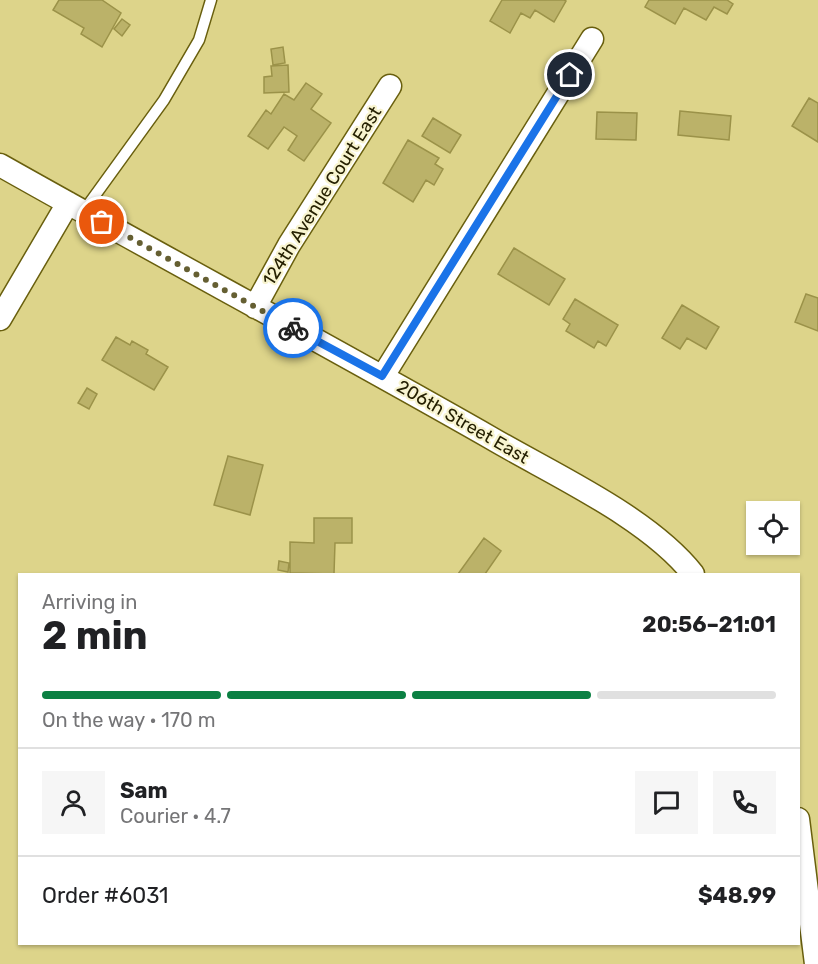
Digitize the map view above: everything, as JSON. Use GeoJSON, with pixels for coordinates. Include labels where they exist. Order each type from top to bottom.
{"type":"FeatureCollection","features":[{"type":"Feature","properties":{"kind":"street"},"geometry":{"type":"LineString","coordinates":[[382,376],[592,39]]}},
{"type":"Feature","properties":{"kind":"street","name":"124th Avenue Court East"},"geometry":{"type":"LineString","coordinates":[[255,308],[289,245],[390,86]]}},
{"type":"Feature","properties":{"kind":"street","name":"206th Street East"},"geometry":{"type":"LineString","coordinates":[[0,165],[255,308],[382,376],[609,507],[655,538],[692,573]]}},
{"type":"Feature","properties":{"kind":"street"},"geometry":{"type":"LineString","coordinates":[[0,319],[76,208]]}},
{"type":"Feature","properties":{"kind":"street"},"geometry":{"type":"LineString","coordinates":[[800,831],[815,925],[816,964]]}},
{"type":"Feature","properties":{"kind":"lane"},"geometry":{"type":"LineString","coordinates":[[76,208],[164,100],[199,40],[211,0]]}},
{"type":"Feature","properties":{"kind":"building"},"geometry":{"type":"Polygon","coordinates":[[[59,0],[102,0],[121,13],[102,47],[81,34],[84,28],[53,10],[59,0]]]}},
{"type":"Feature","properties":{"kind":"building"},"geometry":{"type":"Polygon","coordinates":[[[502,0],[566,1],[554,22],[535,10],[530,18],[521,13],[510,33],[490,21],[502,0]]]}},
{"type":"Feature","properties":{"kind":"building"},"geometry":{"type":"Polygon","coordinates":[[[649,0],[727,0],[733,4],[727,14],[714,7],[706,20],[684,8],[675,24],[645,7],[649,0]]]}},
{"type":"Feature","properties":{"kind":"building"},"geometry":{"type":"Polygon","coordinates":[[[122,19],[130,25],[122,36],[114,29],[122,19]]]}},
{"type":"Feature","properties":{"kind":"building"},"geometry":{"type":"Polygon","coordinates":[[[283,47],[285,63],[273,65],[271,49],[283,47]]]}},
{"type":"Feature","properties":{"kind":"building"},"geometry":{"type":"Polygon","coordinates":[[[288,65],[289,92],[264,93],[264,77],[272,76],[271,66],[288,65]]]}},
{"type":"Feature","properties":{"kind":"building"},"geometry":{"type":"Polygon","coordinates":[[[306,83],[322,94],[311,109],[331,123],[304,161],[288,150],[297,136],[284,127],[268,149],[248,136],[266,110],[271,114],[284,94],[294,100],[306,83]]]}},
{"type":"Feature","properties":{"kind":"building"},"geometry":{"type":"Polygon","coordinates":[[[809,98],[818,103],[818,142],[792,126],[809,98]]]}},
{"type":"Feature","properties":{"kind":"building"},"geometry":{"type":"Polygon","coordinates":[[[680,111],[731,116],[729,140],[678,135],[680,111]]]}},
{"type":"Feature","properties":{"kind":"building"},"geometry":{"type":"Polygon","coordinates":[[[597,112],[637,113],[636,140],[596,139],[597,112]]]}},
{"type":"Feature","properties":{"kind":"building"},"geometry":{"type":"Polygon","coordinates":[[[433,118],[461,135],[450,153],[422,136],[433,118]]]}},
{"type":"Feature","properties":{"kind":"building"},"geometry":{"type":"Polygon","coordinates":[[[408,140],[439,158],[435,164],[443,169],[434,185],[426,180],[413,202],[383,183],[408,140]]]}},
{"type":"Feature","properties":{"kind":"building"},"geometry":{"type":"Polygon","coordinates":[[[514,248],[565,279],[549,305],[498,274],[514,248]]]}},
{"type":"Feature","properties":{"kind":"building"},"geometry":{"type":"Polygon","coordinates":[[[806,294],[818,298],[818,331],[795,322],[806,294]]]}},
{"type":"Feature","properties":{"kind":"building"},"geometry":{"type":"Polygon","coordinates":[[[575,299],[618,325],[606,346],[598,341],[594,348],[566,331],[570,324],[563,319],[575,299]]]}},
{"type":"Feature","properties":{"kind":"building"},"geometry":{"type":"Polygon","coordinates":[[[682,305],[719,327],[706,349],[687,338],[680,349],[662,338],[682,305]]]}},
{"type":"Feature","properties":{"kind":"building"},"geometry":{"type":"Polygon","coordinates":[[[116,337],[130,345],[132,341],[148,350],[146,354],[168,367],[154,390],[102,360],[116,337]]]}},
{"type":"Feature","properties":{"kind":"building"},"geometry":{"type":"Polygon","coordinates":[[[87,388],[97,394],[89,409],[78,403],[87,388]]]}},
{"type":"Feature","properties":{"kind":"building"},"geometry":{"type":"Polygon","coordinates":[[[228,456],[263,465],[250,515],[214,505],[228,456]]]}},
{"type":"Feature","properties":{"kind":"building"},"geometry":{"type":"Polygon","coordinates":[[[314,518],[352,518],[352,543],[335,543],[334,573],[290,573],[290,542],[314,543],[314,518]]]}},
{"type":"Feature","properties":{"kind":"building"},"geometry":{"type":"Polygon","coordinates":[[[484,538],[501,551],[486,573],[459,573],[484,538]]]}},
{"type":"Feature","properties":{"kind":"building"},"geometry":{"type":"Polygon","coordinates":[[[279,561],[289,563],[288,572],[278,570],[279,561]]]}},
{"type":"Feature","properties":{"kind":"way so far"},"geometry":{"type":"LineString","coordinates":[[102,222],[293,328]]}},
{"type":"Feature","properties":{"kind":"route"},"geometry":{"type":"LineString","coordinates":[[293,328],[382,376],[570,75]]}}]}
